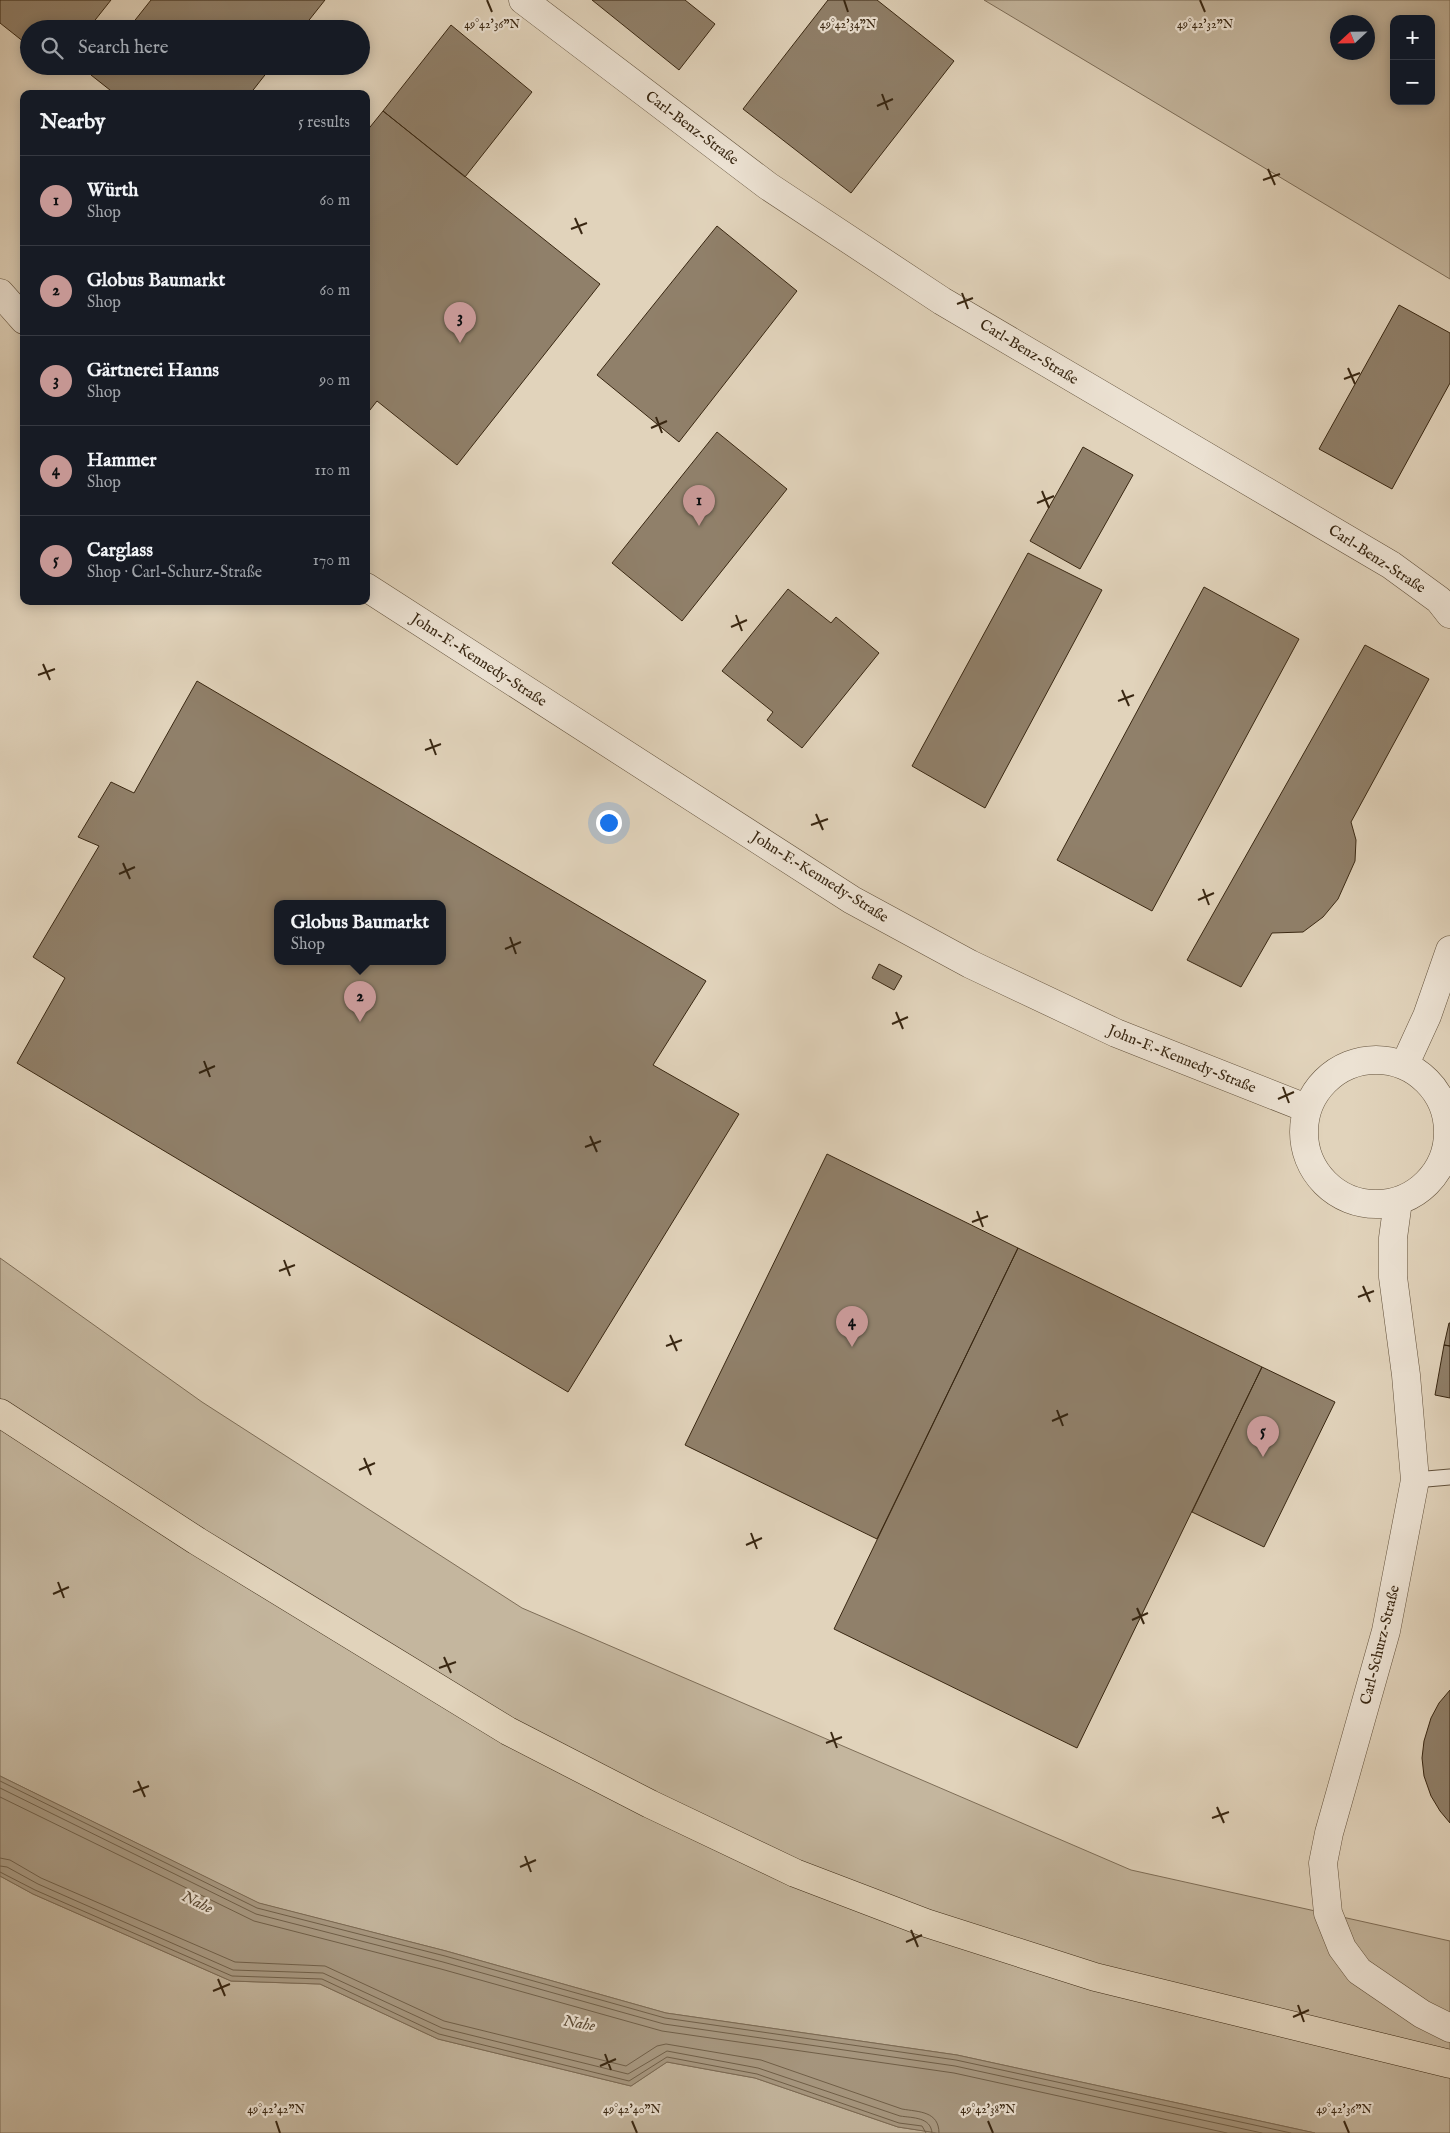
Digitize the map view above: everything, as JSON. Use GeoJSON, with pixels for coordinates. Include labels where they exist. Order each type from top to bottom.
{"type":"FeatureCollection","features":[{"type":"Feature","properties":{"kind":"main road"},"geometry":{"type":"LineString","coordinates":[[0,1414],[197,1541],[508,1731],[650,1804],[795,1873],[926,1923],[1096,1977],[1450,2064]]}},
{"type":"Feature","properties":{"kind":"street","name":"Carl-Benz-Straße"},"geometry":{"type":"LineString","coordinates":[[523,0],[777,192],[942,301],[1392,565],[1439,600],[1450,614]]}},
{"type":"Feature","properties":{"kind":"street"},"geometry":{"type":"LineString","coordinates":[[0,293],[20,316]]}},
{"type":"Feature","properties":{"kind":"street","name":"John-F.-Kennedy-Straße"},"geometry":{"type":"LineString","coordinates":[[370,590],[852,900],[970,964],[1116,1033],[1306,1108]]}},
{"type":"Feature","properties":{"kind":"street"},"geometry":{"type":"LineString","coordinates":[[1405,1064],[1448,963]]}},
{"type":"Feature","properties":{"kind":"street"},"geometry":{"type":"LineString","coordinates":[[1375,1059],[1405,1064],[1428,1081],[1443,1105],[1449,1132],[1447,1162],[1417,1192],[1398,1201],[1366,1205],[1336,1194],[1314,1170],[1303,1140],[1306,1108],[1322,1083],[1346,1065],[1375,1059]]}},
{"type":"Feature","properties":{"kind":"street","name":"Carl-Schurz-Straße"},"geometry":{"type":"LineString","coordinates":[[1398,1201],[1393,1238],[1393,1277],[1406,1374],[1415,1480],[1386,1631],[1329,1833],[1323,1863],[1328,1913],[1342,1948],[1358,1970],[1422,2014],[1450,2028]]}},
{"type":"Feature","properties":{"kind":"lane"},"geometry":{"type":"LineString","coordinates":[[1415,1480],[1450,1477]]}},
{"type":"Feature","properties":{"kind":"shaded area"},"geometry":{"type":"Polygon","coordinates":[[[984,0],[1450,0],[1450,279],[984,0]]]}},
{"type":"Feature","properties":{"kind":"shaded area"},"geometry":{"type":"Polygon","coordinates":[[[0,1258],[202,1402],[522,1608],[1131,1870],[1450,1941],[1450,2133],[1315,2133],[957,2055],[666,2013],[446,1951],[258,1903],[0,1776],[0,1258]]]}},
{"type":"Feature","properties":{"kind":"shaded area"},"geometry":{"type":"Polygon","coordinates":[[[0,1876],[33,1894],[231,1981],[320,1984],[438,2039],[631,2086],[667,2062],[755,2078],[898,2127],[938,2133],[0,2133],[0,1876]]]}},
{"type":"Feature","properties":{"kind":"water","name":"Nahe"},"geometry":{"type":"Polygon","coordinates":[[[0,1776],[259,1903],[446,1951],[666,2013],[957,2055],[1315,2133],[937,2133],[898,2127],[755,2078],[667,2062],[631,2086],[438,2039],[320,1984],[231,1981],[33,1894],[0,1876],[0,1776]]]}},
{"type":"Feature","properties":{"kind":"building"},"geometry":{"type":"Polygon","coordinates":[[[0,0],[111,0],[95,20],[20,20],[20,39],[0,23],[0,0]]]}},
{"type":"Feature","properties":{"kind":"building"},"geometry":{"type":"Polygon","coordinates":[[[151,0],[325,0],[309,20],[135,20],[151,0]]]}},
{"type":"Feature","properties":{"kind":"building"},"geometry":{"type":"Polygon","coordinates":[[[592,0],[685,0],[715,24],[679,70],[592,0]]]}},
{"type":"Feature","properties":{"kind":"building"},"geometry":{"type":"Polygon","coordinates":[[[828,0],[877,0],[954,61],[851,193],[743,109],[828,0]]]}},
{"type":"Feature","properties":{"kind":"building"},"geometry":{"type":"Polygon","coordinates":[[[451,25],[532,92],[465,177],[383,111],[451,25]]]}},
{"type":"Feature","properties":{"kind":"building"},"geometry":{"type":"Polygon","coordinates":[[[91,75],[265,75],[253,90],[110,90],[91,75]]]}},
{"type":"Feature","properties":{"kind":"building"},"geometry":{"type":"Polygon","coordinates":[[[383,111],[600,284],[457,465],[377,401],[370,410],[370,127],[383,111]]]}},
{"type":"Feature","properties":{"kind":"building"},"geometry":{"type":"Polygon","coordinates":[[[717,226],[797,291],[679,442],[597,375],[717,226]]]}},
{"type":"Feature","properties":{"kind":"building"},"geometry":{"type":"Polygon","coordinates":[[[1399,305],[1450,333],[1450,383],[1392,489],[1319,449],[1399,305]]]}},
{"type":"Feature","properties":{"kind":"building"},"geometry":{"type":"Polygon","coordinates":[[[717,432],[787,489],[682,621],[612,563],[717,432]]]}},
{"type":"Feature","properties":{"kind":"building"},"geometry":{"type":"Polygon","coordinates":[[[1083,447],[1133,475],[1080,569],[1030,541],[1083,447]]]}},
{"type":"Feature","properties":{"kind":"building"},"geometry":{"type":"Polygon","coordinates":[[[1028,553],[1102,590],[985,808],[912,766],[1028,553]]]}},
{"type":"Feature","properties":{"kind":"building"},"geometry":{"type":"Polygon","coordinates":[[[1204,587],[1299,639],[1152,911],[1057,860],[1204,587]]]}},
{"type":"Feature","properties":{"kind":"building"},"geometry":{"type":"Polygon","coordinates":[[[788,589],[831,623],[836,617],[879,653],[802,748],[767,720],[773,712],[722,671],[788,589]]]}},
{"type":"Feature","properties":{"kind":"building"},"geometry":{"type":"Polygon","coordinates":[[[1365,645],[1429,679],[1351,822],[1356,840],[1355,861],[1338,899],[1323,917],[1303,932],[1272,933],[1241,987],[1187,960],[1365,645]]]}},
{"type":"Feature","properties":{"kind":"building"},"geometry":{"type":"Polygon","coordinates":[[[197,681],[706,981],[653,1065],[739,1114],[568,1392],[17,1063],[65,978],[33,957],[99,846],[78,837],[111,782],[134,793],[197,681]]]}},
{"type":"Feature","properties":{"kind":"building"},"geometry":{"type":"Polygon","coordinates":[[[879,964],[902,976],[894,990],[872,978],[879,964]]]}},
{"type":"Feature","properties":{"kind":"building"},"geometry":{"type":"Polygon","coordinates":[[[827,1154],[1018,1248],[877,1539],[685,1445],[827,1154]]]}},
{"type":"Feature","properties":{"kind":"building"},"geometry":{"type":"Polygon","coordinates":[[[1018,1248],[1262,1367],[1077,1748],[834,1629],[1018,1248]]]}},
{"type":"Feature","properties":{"kind":"building"},"geometry":{"type":"Polygon","coordinates":[[[1450,1323],[1450,1346],[1444,1345],[1450,1323]]]}},
{"type":"Feature","properties":{"kind":"building"},"geometry":{"type":"Polygon","coordinates":[[[1444,1345],[1450,1346],[1450,1398],[1435,1395],[1444,1345]]]}},
{"type":"Feature","properties":{"kind":"building"},"geometry":{"type":"Polygon","coordinates":[[[1262,1367],[1335,1402],[1264,1547],[1192,1512],[1262,1367]]]}},
{"type":"Feature","properties":{"kind":"building"},"geometry":{"type":"Polygon","coordinates":[[[1450,1690],[1450,1823],[1431,1796],[1424,1776],[1422,1758],[1424,1741],[1431,1718],[1439,1703],[1450,1690]]]}},
{"type":"Feature","properties":{"kind":"place","name":"Gärtnerei Hanns"},"geometry":{"type":"Point","coordinates":[460,343]}},
{"type":"Feature","properties":{"kind":"place","name":"Würth"},"geometry":{"type":"Point","coordinates":[699,526]}},
{"type":"Feature","properties":{"kind":"place","name":"Globus Baumarkt"},"geometry":{"type":"Point","coordinates":[360,1022]}},
{"type":"Feature","properties":{"kind":"place","name":"Hammer"},"geometry":{"type":"Point","coordinates":[852,1347]}},
{"type":"Feature","properties":{"kind":"place","name":"Carglass"},"geometry":{"type":"Point","coordinates":[1263,1457]}}]}
